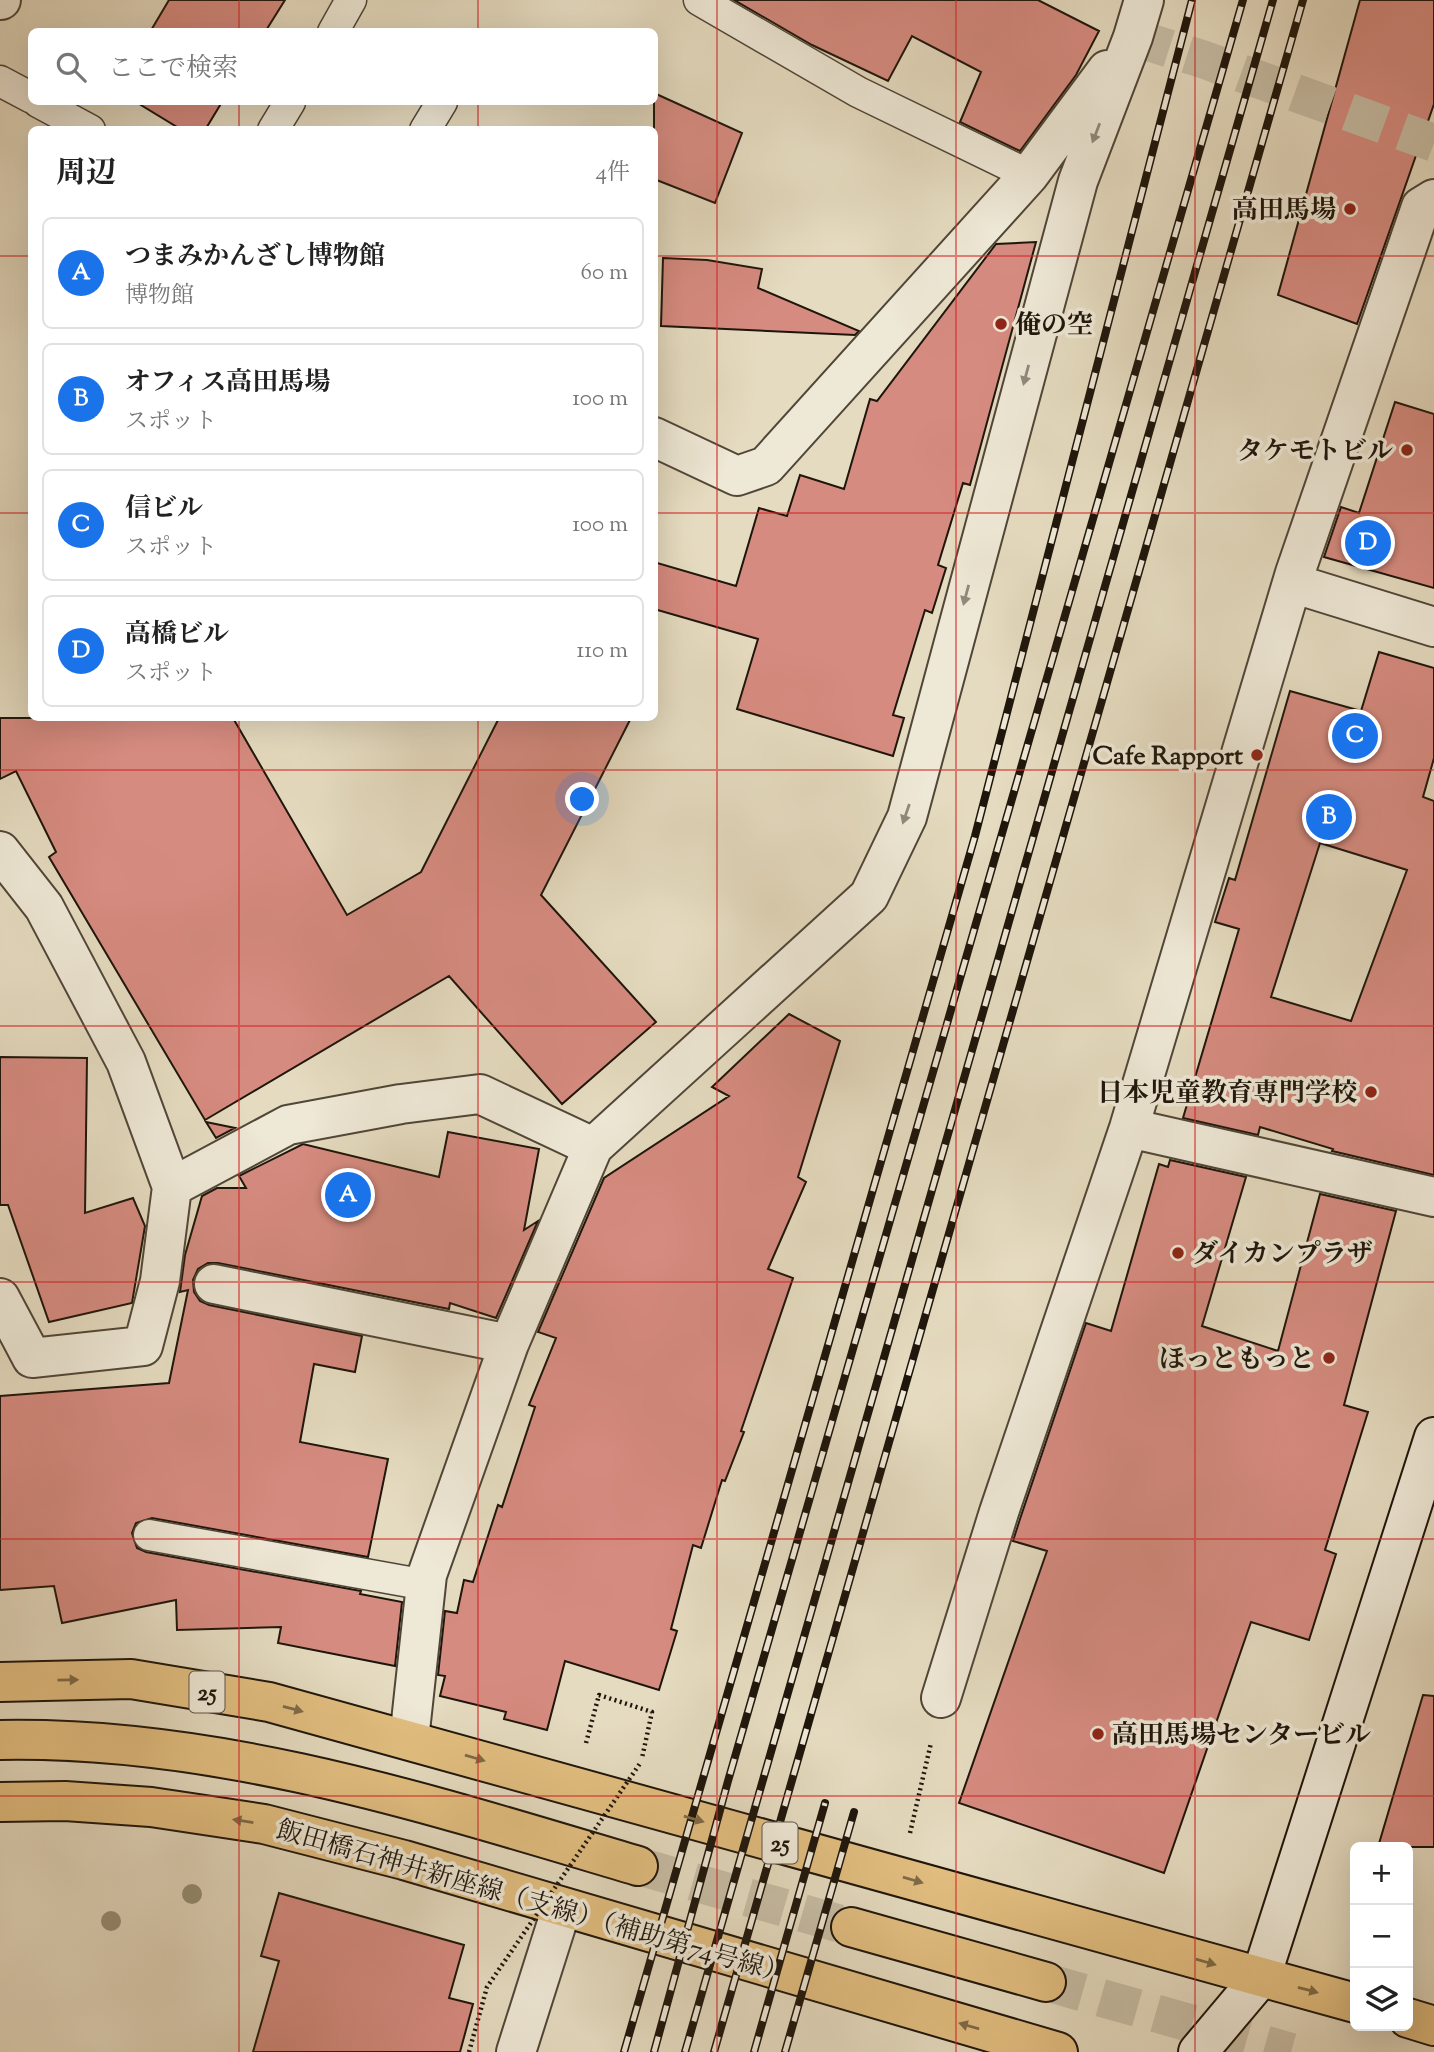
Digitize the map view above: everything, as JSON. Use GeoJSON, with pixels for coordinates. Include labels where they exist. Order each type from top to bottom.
{"type":"FeatureCollection","features":[{"type":"Feature","properties":{"kind":"main road","name":"25"},"geometry":{"type":"LineString","coordinates":[[0,1682],[131,1679],[269,1702],[1350,2002]]}},
{"type":"Feature","properties":{"kind":"main road","name":"25"},"geometry":{"type":"LineString","coordinates":[[0,1740],[122,1743],[276,1766],[409,1798],[638,1866]]}},
{"type":"Feature","properties":{"kind":"main road","name":"飯田橋石神井新座線（支線）（補助第74号線）"},"geometry":{"type":"LineString","coordinates":[[0,1802],[65,1801],[151,1807],[264,1824],[404,1860],[1058,2052]]}},
{"type":"Feature","properties":{"kind":"main road"},"geometry":{"type":"LineString","coordinates":[[851,1927],[1046,1982]]}},
{"type":"Feature","properties":{"kind":"main road"},"geometry":{"type":"LineString","coordinates":[[1413,2020],[1434,2026]]}},
{"type":"Feature","properties":{"kind":"street"},"geometry":{"type":"LineString","coordinates":[[409,1740],[426,1585],[509,1344],[593,1147],[869,895],[907,817],[1078,181],[1126,58],[1144,0]]}},
{"type":"Feature","properties":{"kind":"street"},"geometry":{"type":"LineString","coordinates":[[658,439],[737,476],[766,466],[1029,175],[1108,68],[1126,58]]}},
{"type":"Feature","properties":{"kind":"street"},"geometry":{"type":"LineString","coordinates":[[941,1698],[999,1512],[1129,1128],[1292,583],[1421,207],[1434,198]]}},
{"type":"Feature","properties":{"kind":"street"},"geometry":{"type":"LineString","coordinates":[[1292,583],[1434,627]]}},
{"type":"Feature","properties":{"kind":"street"},"geometry":{"type":"LineString","coordinates":[[0,851],[44,907],[126,1062],[172,1187],[160,1281],[142,1346],[32,1358],[0,1298]]}},
{"type":"Feature","properties":{"kind":"street"},"geometry":{"type":"LineString","coordinates":[[172,1187],[288,1125],[401,1104],[480,1094],[593,1147]]}},
{"type":"Feature","properties":{"kind":"street"},"geometry":{"type":"LineString","coordinates":[[1129,1128],[1434,1197]]}},
{"type":"Feature","properties":{"kind":"street"},"geometry":{"type":"LineString","coordinates":[[214,1284],[509,1344]]}},
{"type":"Feature","properties":{"kind":"street"},"geometry":{"type":"LineString","coordinates":[[1198,2052],[1261,1977],[1434,1437]]}},
{"type":"Feature","properties":{"kind":"street"},"geometry":{"type":"LineString","coordinates":[[516,2052],[562,1907]]}},
{"type":"Feature","properties":{"kind":"lane"},"geometry":{"type":"LineString","coordinates":[[335,28],[351,0]]}},
{"type":"Feature","properties":{"kind":"lane"},"geometry":{"type":"LineString","coordinates":[[699,0],[858,92],[1029,175]]}},
{"type":"Feature","properties":{"kind":"lane"},"geometry":{"type":"LineString","coordinates":[[0,81],[28,96]]}},
{"type":"Feature","properties":{"kind":"lane"},"geometry":{"type":"LineString","coordinates":[[44,105],[83,126]]}},
{"type":"Feature","properties":{"kind":"lane"},"geometry":{"type":"LineString","coordinates":[[275,126],[288,105]]}},
{"type":"Feature","properties":{"kind":"lane"},"geometry":{"type":"LineString","coordinates":[[427,126],[440,105]]}},
{"type":"Feature","properties":{"kind":"lane"},"geometry":{"type":"LineString","coordinates":[[149,1535],[426,1585]]}},
{"type":"Feature","properties":{"kind":"path"},"geometry":{"type":"LineString","coordinates":[[469,2052],[487,1987],[641,1762],[652,1712],[598,1695],[583,1754]]}},
{"type":"Feature","properties":{"kind":"path"},"geometry":{"type":"LineString","coordinates":[[907,1847],[941,1698]]}},
{"type":"Feature","properties":{"kind":"building"},"geometry":{"type":"Polygon","coordinates":[[[169,0],[285,0],[268,28],[152,28],[169,0]]]}},
{"type":"Feature","properties":{"kind":"building"},"geometry":{"type":"Polygon","coordinates":[[[734,0],[1038,0],[1099,31],[1076,75],[1020,151],[960,122],[981,72],[912,36],[888,81],[812,45],[734,0]]]}},
{"type":"Feature","properties":{"kind":"building","name":"高田馬場"},"geometry":{"type":"Polygon","coordinates":[[[1360,0],[1434,0],[1434,104],[1357,324],[1278,295],[1360,0]]]}},
{"type":"Feature","properties":{"kind":"building"},"geometry":{"type":"Polygon","coordinates":[[[658,95],[742,133],[715,203],[658,181],[658,126],[654,126],[654,105],[658,105],[658,95]]]}},
{"type":"Feature","properties":{"kind":"building"},"geometry":{"type":"Polygon","coordinates":[[[141,105],[220,105],[207,126],[175,126],[141,105]]]}},
{"type":"Feature","properties":{"kind":"building"},"geometry":{"type":"Polygon","coordinates":[[[1036,242],[970,485],[963,483],[938,565],[946,568],[932,613],[925,610],[893,715],[904,718],[893,756],[737,709],[758,639],[658,610],[658,563],[736,586],[759,508],[787,516],[800,475],[844,489],[870,399],[877,401],[996,244],[1036,242]]]}},
{"type":"Feature","properties":{"kind":"building"},"geometry":{"type":"Polygon","coordinates":[[[663,258],[707,260],[762,269],[758,288],[859,331],[855,335],[661,326],[663,258]]]}},
{"type":"Feature","properties":{"kind":"building"},"geometry":{"type":"Polygon","coordinates":[[[1395,402],[1434,414],[1434,588],[1324,557],[1341,507],[1359,513],[1395,402]]]}},
{"type":"Feature","properties":{"kind":"building"},"geometry":{"type":"Polygon","coordinates":[[[1379,652],[1434,668],[1434,758],[1423,797],[1434,801],[1434,1175],[1332,1151],[1333,1149],[1260,1127],[1258,1135],[1183,1118],[1239,929],[1215,922],[1229,878],[1235,880],[1290,691],[1361,711],[1379,652]],[[1320,843],[1271,997],[1351,1021],[1407,870],[1320,843]]]}},
{"type":"Feature","properties":{"kind":"building"},"geometry":{"type":"Polygon","coordinates":[[[0,718],[28,718],[28,721],[235,721],[347,915],[421,872],[497,721],[629,721],[541,895],[656,1022],[562,1104],[449,976],[205,1120],[49,857],[56,852],[16,771],[0,779],[0,718]]]}},
{"type":"Feature","properties":{"kind":"building"},"geometry":{"type":"Polygon","coordinates":[[[789,1014],[840,1041],[798,1177],[806,1182],[768,1269],[793,1278],[741,1431],[744,1432],[725,1481],[722,1480],[701,1548],[693,1545],[671,1629],[677,1631],[659,1690],[565,1661],[547,1730],[504,1719],[506,1712],[440,1696],[445,1676],[438,1675],[445,1611],[457,1613],[464,1580],[473,1582],[498,1505],[502,1507],[535,1407],[529,1405],[556,1338],[538,1332],[604,1178],[729,1096],[712,1087],[789,1014]]]}},
{"type":"Feature","properties":{"kind":"building"},"geometry":{"type":"Polygon","coordinates":[[[0,1057],[87,1058],[85,1213],[133,1198],[145,1226],[132,1303],[49,1322],[8,1205],[0,1205],[0,1057]]]}},
{"type":"Feature","properties":{"kind":"building"},"geometry":{"type":"Polygon","coordinates":[[[206,1122],[235,1128],[216,1138],[206,1122]]]}},
{"type":"Feature","properties":{"kind":"building"},"geometry":{"type":"Polygon","coordinates":[[[448,1132],[539,1149],[524,1230],[538,1221],[496,1318],[450,1303],[449,1309],[218,1263],[208,1263],[198,1269],[193,1280],[194,1292],[200,1301],[209,1305],[362,1336],[355,1372],[314,1364],[300,1442],[388,1459],[368,1557],[152,1518],[136,1523],[132,1533],[137,1548],[146,1552],[361,1591],[360,1594],[402,1602],[395,1666],[278,1643],[281,1627],[177,1630],[176,1600],[62,1623],[54,1586],[0,1590],[0,1396],[169,1383],[188,1290],[180,1292],[185,1255],[202,1196],[217,1188],[246,1188],[239,1176],[303,1144],[439,1177],[448,1132]]]}},
{"type":"Feature","properties":{"kind":"building"},"geometry":{"type":"Polygon","coordinates":[[[1170,1160],[1246,1177],[1202,1326],[1278,1351],[1320,1194],[1396,1211],[1344,1405],[1368,1412],[1325,1550],[1336,1554],[1309,1640],[1251,1622],[1164,1873],[959,1803],[1047,1551],[1013,1541],[1020,1519],[1086,1323],[1111,1331],[1159,1164],[1168,1167],[1170,1160]]]}},
{"type":"Feature","properties":{"kind":"building"},"geometry":{"type":"Polygon","coordinates":[[[1423,1695],[1434,1696],[1434,1847],[1413,1847],[1413,1842],[1379,1842],[1423,1695]]]}},
{"type":"Feature","properties":{"kind":"building"},"geometry":{"type":"Polygon","coordinates":[[[279,1893],[464,1945],[449,1998],[473,2004],[460,2052],[253,2052],[279,1961],[261,1956],[279,1893]]]}},
{"type":"Feature","properties":{"kind":"tunnel"},"geometry":{"type":"LineString","coordinates":[[1133,37],[1202,59],[1434,143]]}},
{"type":"Feature","properties":{"kind":"tunnel"},"geometry":{"type":"LineString","coordinates":[[638,1866],[851,1927]]}},
{"type":"Feature","properties":{"kind":"tunnel"},"geometry":{"type":"LineString","coordinates":[[1046,1982],[1291,2052]]}},
{"type":"Feature","properties":{"kind":"railway"},"geometry":{"type":"LineString","coordinates":[[624,2052],[975,836],[1192,0]]}},
{"type":"Feature","properties":{"kind":"railway"},"geometry":{"type":"LineString","coordinates":[[654,2052],[728,1781],[1243,0]]}},
{"type":"Feature","properties":{"kind":"railway"},"geometry":{"type":"LineString","coordinates":[[685,2052],[1273,0]]}},
{"type":"Feature","properties":{"kind":"railway"},"geometry":{"type":"LineString","coordinates":[[714,2052],[1303,0]]}},
{"type":"Feature","properties":{"kind":"railway"},"geometry":{"type":"LineString","coordinates":[[754,2052],[825,1803]]}},
{"type":"Feature","properties":{"kind":"railway"},"geometry":{"type":"LineString","coordinates":[[785,2052],[854,1812]]}},
{"type":"Feature","properties":{"kind":"place","name":"高田馬場"},"geometry":{"type":"Point","coordinates":[1350,209]}},
{"type":"Feature","properties":{"kind":"place","name":"俺の空"},"geometry":{"type":"Point","coordinates":[1001,324]}},
{"type":"Feature","properties":{"kind":"place","name":"タケモトビル"},"geometry":{"type":"Point","coordinates":[1407,450]}},
{"type":"Feature","properties":{"kind":"place","name":"高橋ビル"},"geometry":{"type":"Point","coordinates":[1368,543]}},
{"type":"Feature","properties":{"kind":"place","name":"信ビル"},"geometry":{"type":"Point","coordinates":[1355,736]}},
{"type":"Feature","properties":{"kind":"place","name":"Cafe Rapport"},"geometry":{"type":"Point","coordinates":[1257,755]}},
{"type":"Feature","properties":{"kind":"place","name":"オフィス高田馬場"},"geometry":{"type":"Point","coordinates":[1329,817]}},
{"type":"Feature","properties":{"kind":"place","name":"日本児童教育専門学校"},"geometry":{"type":"Point","coordinates":[1371,1092]}},
{"type":"Feature","properties":{"kind":"place","name":"つまみかんざし博物館"},"geometry":{"type":"Point","coordinates":[348,1195]}},
{"type":"Feature","properties":{"kind":"place","name":"ダイカンプラザ"},"geometry":{"type":"Point","coordinates":[1178,1253]}},
{"type":"Feature","properties":{"kind":"place","name":"ほっともっと"},"geometry":{"type":"Point","coordinates":[1329,1358]}},
{"type":"Feature","properties":{"kind":"place","name":"高田馬場センタービル"},"geometry":{"type":"Point","coordinates":[1098,1734]}}]}
